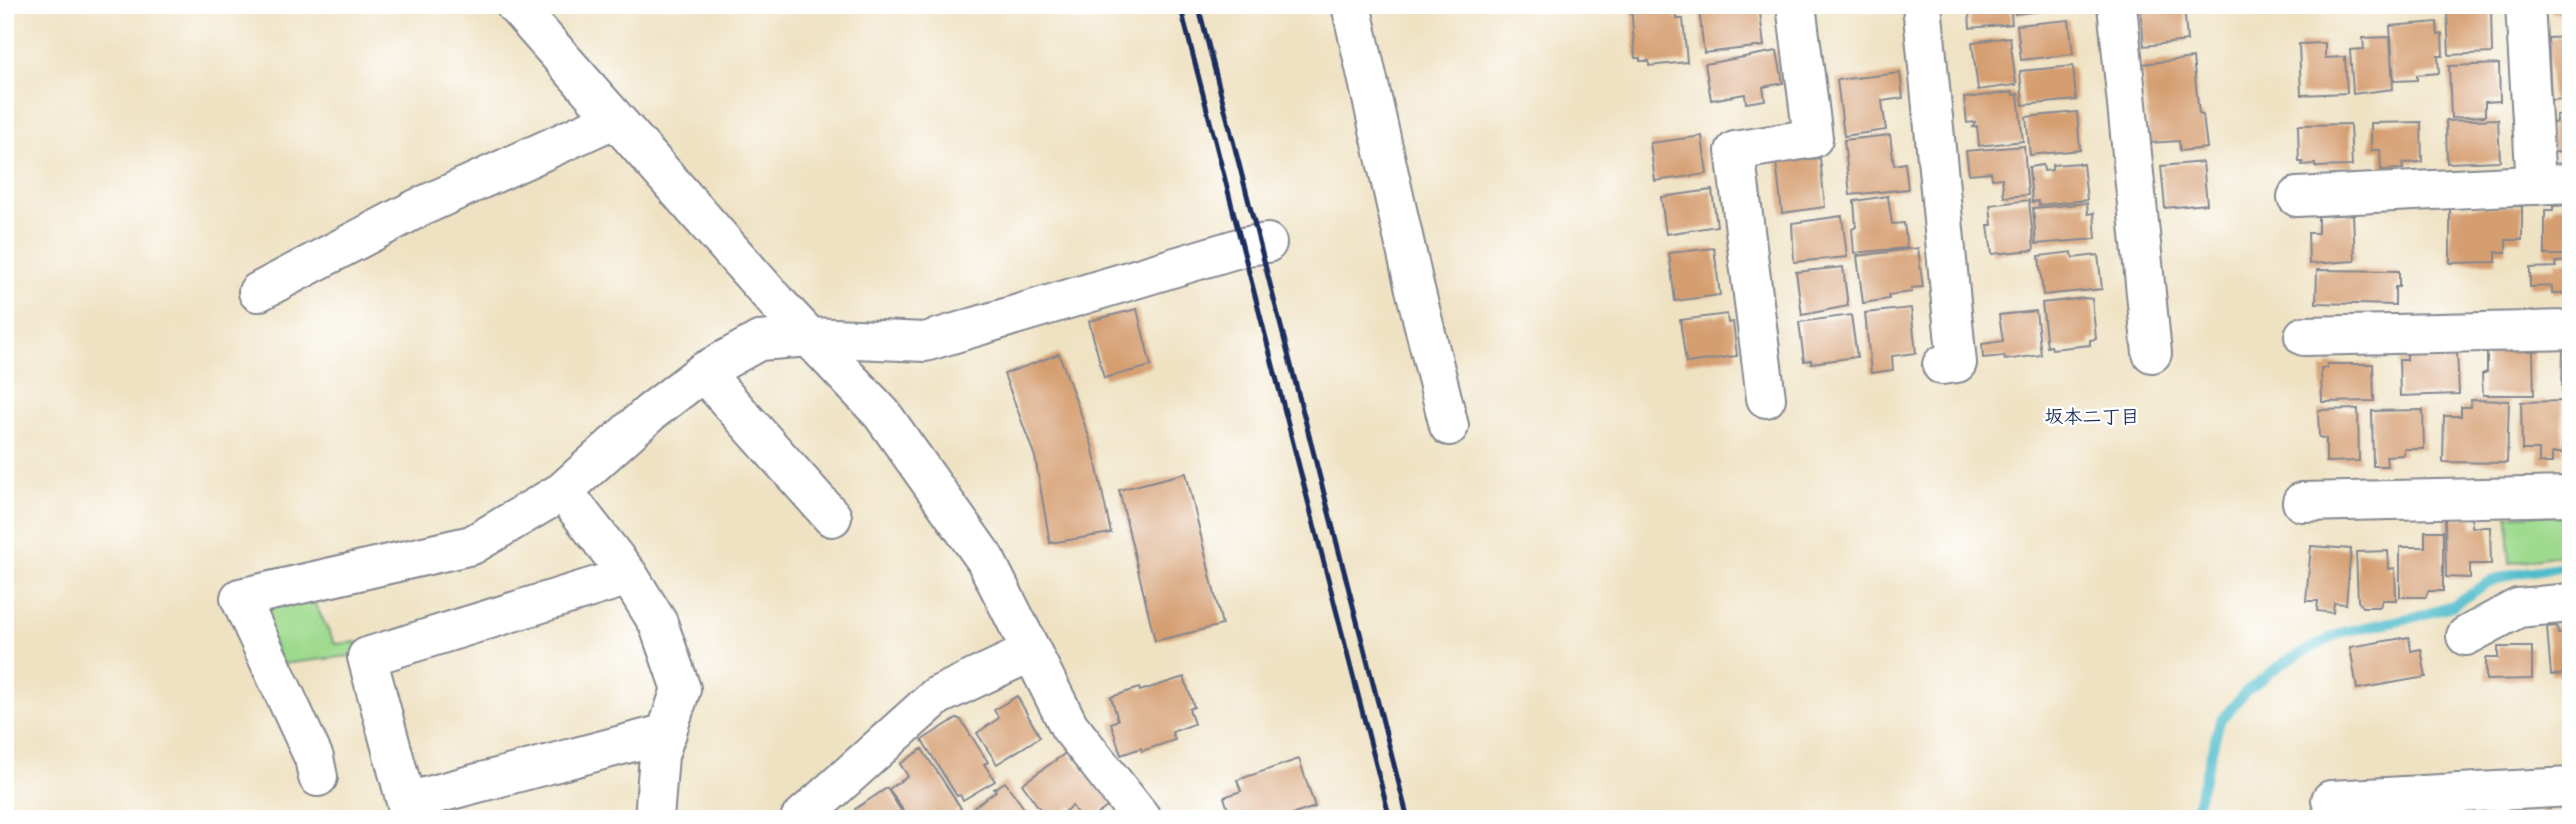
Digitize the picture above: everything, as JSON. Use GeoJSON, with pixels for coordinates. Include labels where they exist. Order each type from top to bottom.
{"type":"FeatureCollection","features":[{"type":"Feature","properties":{"kind":"street"},"geometry":{"type":"LineString","coordinates":[[1351,5],[1414,285],[1449,426]]}},
{"type":"Feature","properties":{"kind":"street"},"geometry":{"type":"LineString","coordinates":[[1766,398],[1735,151],[1813,138],[1796,5]]}},
{"type":"Feature","properties":{"kind":"street"},"geometry":{"type":"LineString","coordinates":[[1922,5],[1953,372]]}},
{"type":"Feature","properties":{"kind":"street"},"geometry":{"type":"LineString","coordinates":[[2117,5],[2152,353]]}},
{"type":"Feature","properties":{"kind":"street"},"geometry":{"type":"LineString","coordinates":[[2297,197],[2553,184],[2525,5]]}},
{"type":"Feature","properties":{"kind":"street"},"geometry":{"type":"LineString","coordinates":[[525,8],[614,119],[882,414],[985,559],[1069,726],[1130,815]]}},
{"type":"Feature","properties":{"kind":"street"},"geometry":{"type":"LineString","coordinates":[[258,292],[416,209],[614,119]]}},
{"type":"Feature","properties":{"kind":"street"},"geometry":{"type":"LineString","coordinates":[[318,777],[314,758],[240,598],[472,545],[563,491],[651,412],[703,372],[759,341],[810,337],[925,342],[1233,250],[1266,243]]}},
{"type":"Feature","properties":{"kind":"street"},"geometry":{"type":"LineString","coordinates":[[2304,336],[2571,330]]}},
{"type":"Feature","properties":{"kind":"street"},"geometry":{"type":"LineString","coordinates":[[703,372],[832,517]]}},
{"type":"Feature","properties":{"kind":"street"},"geometry":{"type":"LineString","coordinates":[[563,491],[629,576],[658,623],[681,689],[659,755],[654,819]]}},
{"type":"Feature","properties":{"kind":"street"},"geometry":{"type":"LineString","coordinates":[[2302,502],[2571,496]]}},
{"type":"Feature","properties":{"kind":"street"},"geometry":{"type":"LineString","coordinates":[[629,576],[367,657],[405,802],[667,733]]}},
{"type":"Feature","properties":{"kind":"street"},"geometry":{"type":"LineString","coordinates":[[2466,636],[2518,608],[2571,603]]}},
{"type":"Feature","properties":{"kind":"street"},"geometry":{"type":"LineString","coordinates":[[800,819],[937,696],[1031,652]]}},
{"type":"Feature","properties":{"kind":"street"},"geometry":{"type":"LineString","coordinates":[[2331,800],[2515,805],[2571,787]]}},
{"type":"Feature","properties":{"kind":"green space"},"geometry":{"type":"Polygon","coordinates":[[[2571,513],[2571,553],[2510,563],[2508,515],[2571,513]]]}},
{"type":"Feature","properties":{"kind":"green space"},"geometry":{"type":"Polygon","coordinates":[[[309,592],[335,644],[358,642],[357,655],[282,664],[257,605],[309,592]]]}},
{"type":"Feature","properties":{"kind":"green space"},"geometry":{"type":"Polygon","coordinates":[[[2483,808],[2494,819],[2438,819],[2438,812],[2483,808]]]}},
{"type":"Feature","properties":{"kind":"building"},"geometry":{"type":"Polygon","coordinates":[[[1631,5],[1675,5],[1676,19],[1683,19],[1687,62],[1649,66],[1649,61],[1635,58],[1631,5]]]}},
{"type":"Feature","properties":{"kind":"building"},"geometry":{"type":"Polygon","coordinates":[[[1759,5],[1764,46],[1704,53],[1699,9],[1759,5]]]}},
{"type":"Feature","properties":{"kind":"building"},"geometry":{"type":"Polygon","coordinates":[[[1952,5],[2010,5],[2012,24],[1970,28],[1969,11],[1957,12],[1957,9],[1952,9],[1952,5]]]}},
{"type":"Feature","properties":{"kind":"building"},"geometry":{"type":"Polygon","coordinates":[[[2014,5],[2074,5],[2074,7],[2015,14],[2014,5]]]}},
{"type":"Feature","properties":{"kind":"building"},"geometry":{"type":"Polygon","coordinates":[[[2140,5],[2184,5],[2187,41],[2144,46],[2140,5]]]}},
{"type":"Feature","properties":{"kind":"building"},"geometry":{"type":"Polygon","coordinates":[[[2551,5],[2571,5],[2571,12],[2552,13],[2551,5]]]}},
{"type":"Feature","properties":{"kind":"building"},"geometry":{"type":"Polygon","coordinates":[[[2491,8],[2492,53],[2449,55],[2447,10],[2491,8]]]}},
{"type":"Feature","properties":{"kind":"building"},"geometry":{"type":"Polygon","coordinates":[[[2069,20],[2073,54],[2021,60],[2017,25],[2069,20]]]}},
{"type":"Feature","properties":{"kind":"building"},"geometry":{"type":"Polygon","coordinates":[[[2437,22],[2438,35],[2442,34],[2443,56],[2438,56],[2439,73],[2417,75],[2417,80],[2394,81],[2390,26],[2437,22]]]}},
{"type":"Feature","properties":{"kind":"building"},"geometry":{"type":"Polygon","coordinates":[[[2010,37],[2016,85],[1978,90],[1972,42],[2010,37]]]}},
{"type":"Feature","properties":{"kind":"building"},"geometry":{"type":"Polygon","coordinates":[[[2390,37],[2393,89],[2353,94],[2350,50],[2364,49],[2363,38],[2390,37]]]}},
{"type":"Feature","properties":{"kind":"building"},"geometry":{"type":"Polygon","coordinates":[[[2571,37],[2571,99],[2551,100],[2548,38],[2571,37]]]}},
{"type":"Feature","properties":{"kind":"building"},"geometry":{"type":"Polygon","coordinates":[[[2325,43],[2325,58],[2345,57],[2347,93],[2301,95],[2299,44],[2325,43]]]}},
{"type":"Feature","properties":{"kind":"building"},"geometry":{"type":"Polygon","coordinates":[[[1777,51],[1783,83],[1763,87],[1765,100],[1746,103],[1745,94],[1711,100],[1705,64],[1777,51]]]}},
{"type":"Feature","properties":{"kind":"building"},"geometry":{"type":"Polygon","coordinates":[[[2193,58],[2199,114],[2203,115],[2207,148],[2180,151],[2179,141],[2150,143],[2142,64],[2193,58]]]}},
{"type":"Feature","properties":{"kind":"building"},"geometry":{"type":"Polygon","coordinates":[[[2499,64],[2500,101],[2485,102],[2485,116],[2451,118],[2449,66],[2499,64]]]}},
{"type":"Feature","properties":{"kind":"building"},"geometry":{"type":"Polygon","coordinates":[[[2073,66],[2076,100],[2023,105],[2020,71],[2073,66]]]}},
{"type":"Feature","properties":{"kind":"building"},"geometry":{"type":"Polygon","coordinates":[[[1900,73],[1903,98],[1882,101],[1886,130],[1844,136],[1837,80],[1900,73]]]}},
{"type":"Feature","properties":{"kind":"building"},"geometry":{"type":"Polygon","coordinates":[[[2013,92],[2013,95],[2018,94],[2023,141],[1979,146],[1977,126],[1973,127],[1975,122],[1967,123],[1964,98],[2013,92]]]}},
{"type":"Feature","properties":{"kind":"building"},"geometry":{"type":"Polygon","coordinates":[[[2077,112],[2080,150],[2030,155],[2026,117],[2077,112]]]}},
{"type":"Feature","properties":{"kind":"building"},"geometry":{"type":"Polygon","coordinates":[[[2556,115],[2571,115],[2571,161],[2562,162],[2561,152],[2553,152],[2551,124],[2556,122],[2556,115]]]}},
{"type":"Feature","properties":{"kind":"building"},"geometry":{"type":"Polygon","coordinates":[[[2498,119],[2500,161],[2447,163],[2446,121],[2498,119]]]}},
{"type":"Feature","properties":{"kind":"building"},"geometry":{"type":"Polygon","coordinates":[[[2421,122],[2422,162],[2402,163],[2403,169],[2381,170],[2380,150],[2371,150],[2371,123],[2421,122]]]}},
{"type":"Feature","properties":{"kind":"building"},"geometry":{"type":"Polygon","coordinates":[[[2350,124],[2352,166],[2315,167],[2315,164],[2302,165],[2303,162],[2299,162],[2298,125],[2350,124]]]}},
{"type":"Feature","properties":{"kind":"building"},"geometry":{"type":"Polygon","coordinates":[[[1890,135],[1894,165],[1905,163],[1908,189],[1850,195],[1844,140],[1890,135]]]}},
{"type":"Feature","properties":{"kind":"building"},"geometry":{"type":"Polygon","coordinates":[[[1702,136],[1707,174],[1655,181],[1650,143],[1702,136]]]}},
{"type":"Feature","properties":{"kind":"building"},"geometry":{"type":"Polygon","coordinates":[[[2024,146],[2028,195],[2004,197],[2002,178],[1992,179],[1991,172],[1969,174],[1966,151],[2024,146]]]}},
{"type":"Feature","properties":{"kind":"building"},"geometry":{"type":"Polygon","coordinates":[[[1820,158],[1825,207],[1782,213],[1776,162],[1820,158]]]}},
{"type":"Feature","properties":{"kind":"building"},"geometry":{"type":"Polygon","coordinates":[[[2203,162],[2207,204],[2165,208],[2161,166],[2203,162]]]}},
{"type":"Feature","properties":{"kind":"building"},"geometry":{"type":"Polygon","coordinates":[[[2083,164],[2087,200],[2039,205],[2038,201],[2032,202],[2029,167],[2043,165],[2044,171],[2052,170],[2052,165],[2083,164]]]}},
{"type":"Feature","properties":{"kind":"building"},"geometry":{"type":"Polygon","coordinates":[[[1712,190],[1717,226],[1666,234],[1661,197],[1712,190]]]}},
{"type":"Feature","properties":{"kind":"building"},"geometry":{"type":"Polygon","coordinates":[[[1888,196],[1892,224],[1904,223],[1907,248],[1854,253],[1854,201],[1888,196]]]}},
{"type":"Feature","properties":{"kind":"building"},"geometry":{"type":"Polygon","coordinates":[[[2029,200],[2034,250],[1992,254],[1988,225],[1992,225],[1990,205],[2029,200]]]}},
{"type":"Feature","properties":{"kind":"building"},"geometry":{"type":"Polygon","coordinates":[[[2087,203],[2088,214],[2094,213],[2096,239],[2036,244],[2033,208],[2087,203]]]}},
{"type":"Feature","properties":{"kind":"building"},"geometry":{"type":"Polygon","coordinates":[[[2571,205],[2571,255],[2545,255],[2545,210],[2553,210],[2553,206],[2571,205]]]}},
{"type":"Feature","properties":{"kind":"building"},"geometry":{"type":"Polygon","coordinates":[[[2522,206],[2522,240],[2506,240],[2506,252],[2496,252],[2496,262],[2450,263],[2450,207],[2522,206]]]}},
{"type":"Feature","properties":{"kind":"building"},"geometry":{"type":"Polygon","coordinates":[[[2353,214],[2355,261],[2309,264],[2308,233],[2318,233],[2318,216],[2353,214]]]}},
{"type":"Feature","properties":{"kind":"building"},"geometry":{"type":"Polygon","coordinates":[[[1842,216],[1847,257],[1794,262],[1792,223],[1842,216]]]}},
{"type":"Feature","properties":{"kind":"building"},"geometry":{"type":"Polygon","coordinates":[[[1714,248],[1720,295],[1675,301],[1669,253],[1714,248]]]}},
{"type":"Feature","properties":{"kind":"building"},"geometry":{"type":"Polygon","coordinates":[[[1918,248],[1923,287],[1911,288],[1912,292],[1888,295],[1889,299],[1863,303],[1857,256],[1918,248]]]}},
{"type":"Feature","properties":{"kind":"building"},"geometry":{"type":"Polygon","coordinates":[[[2072,252],[2073,258],[2098,255],[2102,289],[2043,295],[2039,256],[2072,252]]]}},
{"type":"Feature","properties":{"kind":"building"},"geometry":{"type":"Polygon","coordinates":[[[2571,261],[2571,293],[2552,293],[2552,286],[2530,287],[2530,268],[2556,267],[2556,262],[2571,261]]]}},
{"type":"Feature","properties":{"kind":"building"},"geometry":{"type":"Polygon","coordinates":[[[1843,267],[1848,306],[1802,315],[1796,272],[1843,267]]]}},
{"type":"Feature","properties":{"kind":"building"},"geometry":{"type":"Polygon","coordinates":[[[2317,270],[2399,271],[2399,287],[2395,287],[2395,305],[2316,303],[2317,270]]]}},
{"type":"Feature","properties":{"kind":"building"},"geometry":{"type":"Polygon","coordinates":[[[2092,299],[2096,339],[2090,340],[2090,345],[2052,349],[2051,346],[2047,347],[2042,303],[2092,299]]]}},
{"type":"Feature","properties":{"kind":"building"},"geometry":{"type":"Polygon","coordinates":[[[1911,308],[1916,353],[1892,356],[1893,370],[1871,373],[1865,313],[1911,308]]]}},
{"type":"Feature","properties":{"kind":"building"},"geometry":{"type":"Polygon","coordinates":[[[1137,309],[1151,366],[1104,378],[1089,321],[1137,309]]]}},
{"type":"Feature","properties":{"kind":"building"},"geometry":{"type":"Polygon","coordinates":[[[2036,311],[2041,355],[2005,360],[2004,356],[1983,358],[1982,344],[2003,341],[1999,315],[2036,311]]]}},
{"type":"Feature","properties":{"kind":"building"},"geometry":{"type":"Polygon","coordinates":[[[1727,314],[1728,323],[1733,322],[1737,356],[1686,363],[1680,320],[1727,314]]]}},
{"type":"Feature","properties":{"kind":"building"},"geometry":{"type":"Polygon","coordinates":[[[1851,315],[1857,357],[1811,363],[1811,360],[1804,361],[1799,322],[1851,315]]]}},
{"type":"Feature","properties":{"kind":"building"},"geometry":{"type":"Polygon","coordinates":[[[2533,349],[2534,395],[2483,395],[2482,374],[2487,372],[2487,351],[2533,349]]]}},
{"type":"Feature","properties":{"kind":"building"},"geometry":{"type":"Polygon","coordinates":[[[2563,350],[2571,350],[2571,392],[2562,392],[2563,350]]]}},
{"type":"Feature","properties":{"kind":"building"},"geometry":{"type":"Polygon","coordinates":[[[2457,351],[2459,394],[2400,396],[2399,360],[2407,360],[2407,353],[2457,351]]]}},
{"type":"Feature","properties":{"kind":"building"},"geometry":{"type":"Polygon","coordinates":[[[1059,354],[1092,445],[1111,533],[1050,543],[1035,457],[1004,374],[1059,354]]]}},
{"type":"Feature","properties":{"kind":"building"},"geometry":{"type":"Polygon","coordinates":[[[2327,364],[2373,364],[2374,401],[2322,402],[2321,368],[2327,368],[2327,364]]]}},
{"type":"Feature","properties":{"kind":"building"},"geometry":{"type":"Polygon","coordinates":[[[2471,400],[2509,401],[2507,463],[2443,462],[2444,416],[2461,416],[2461,407],[2470,407],[2471,400]]]}},
{"type":"Feature","properties":{"kind":"building"},"geometry":{"type":"Polygon","coordinates":[[[2562,401],[2563,453],[2552,453],[2552,463],[2539,463],[2539,450],[2522,450],[2521,402],[2562,401]]]}},
{"type":"Feature","properties":{"kind":"building"},"geometry":{"type":"Polygon","coordinates":[[[2358,409],[2359,461],[2326,462],[2326,439],[2319,437],[2318,410],[2358,409]]]}},
{"type":"Feature","properties":{"kind":"building"},"geometry":{"type":"Polygon","coordinates":[[[2423,410],[2424,449],[2404,449],[2404,455],[2386,456],[2387,466],[2373,466],[2372,411],[2423,410]]]}},
{"type":"Feature","properties":{"kind":"building"},"geometry":{"type":"Polygon","coordinates":[[[1186,473],[1222,625],[1155,641],[1119,490],[1186,473]]]}},
{"type":"Feature","properties":{"kind":"building"},"geometry":{"type":"Polygon","coordinates":[[[2445,518],[2472,518],[2472,527],[2490,527],[2491,564],[2470,564],[2470,578],[2446,577],[2445,518]]]}},
{"type":"Feature","properties":{"kind":"building"},"geometry":{"type":"Polygon","coordinates":[[[2425,531],[2443,531],[2443,591],[2428,591],[2426,597],[2400,597],[2400,547],[2425,547],[2425,531]]]}},
{"type":"Feature","properties":{"kind":"building"},"geometry":{"type":"Polygon","coordinates":[[[2311,546],[2351,549],[2346,604],[2334,603],[2333,613],[2317,611],[2318,601],[2306,601],[2311,546]]]}},
{"type":"Feature","properties":{"kind":"building"},"geometry":{"type":"Polygon","coordinates":[[[2388,551],[2389,569],[2395,568],[2396,600],[2382,600],[2380,607],[2362,607],[2358,601],[2356,552],[2388,551]]]}},
{"type":"Feature","properties":{"kind":"building"},"geometry":{"type":"Polygon","coordinates":[[[2557,626],[2558,634],[2571,633],[2571,674],[2551,675],[2547,627],[2557,626]]]}},
{"type":"Feature","properties":{"kind":"building"},"geometry":{"type":"Polygon","coordinates":[[[2409,637],[2411,651],[2421,649],[2426,677],[2357,689],[2350,647],[2409,637]]]}},
{"type":"Feature","properties":{"kind":"building"},"geometry":{"type":"Polygon","coordinates":[[[2498,647],[2532,647],[2532,679],[2486,680],[2486,658],[2498,658],[2498,647]]]}},
{"type":"Feature","properties":{"kind":"building"},"geometry":{"type":"Polygon","coordinates":[[[1184,677],[1194,707],[1189,709],[1194,724],[1172,732],[1175,740],[1121,755],[1111,723],[1118,720],[1111,697],[1184,677]]]}},
{"type":"Feature","properties":{"kind":"building"},"geometry":{"type":"Polygon","coordinates":[[[1017,696],[1040,737],[997,764],[977,733],[999,718],[994,710],[1017,696]]]}},
{"type":"Feature","properties":{"kind":"building"},"geometry":{"type":"Polygon","coordinates":[[[957,718],[961,720],[988,762],[984,764],[995,781],[963,800],[960,795],[957,796],[922,740],[957,718]]]}},
{"type":"Feature","properties":{"kind":"building"},"geometry":{"type":"Polygon","coordinates":[[[922,749],[961,808],[946,819],[909,819],[889,789],[908,776],[900,764],[922,749]]]}},
{"type":"Feature","properties":{"kind":"building"},"geometry":{"type":"Polygon","coordinates":[[[1067,752],[1113,803],[1090,819],[1081,819],[1072,806],[1054,819],[1047,819],[1022,784],[1067,752]]]}},
{"type":"Feature","properties":{"kind":"building"},"geometry":{"type":"Polygon","coordinates":[[[1299,759],[1315,807],[1279,819],[1231,819],[1224,797],[1241,791],[1237,780],[1299,759]]]}},
{"type":"Feature","properties":{"kind":"building"},"geometry":{"type":"Polygon","coordinates":[[[1005,782],[1029,815],[1026,819],[977,819],[971,809],[1005,782]]]}},
{"type":"Feature","properties":{"kind":"building"},"geometry":{"type":"Polygon","coordinates":[[[887,788],[906,819],[861,819],[855,809],[887,788]]]}},
{"type":"Feature","properties":{"kind":"waterway"},"geometry":{"type":"LineString","coordinates":[[2193,819],[2220,721],[2245,692],[2286,661],[2343,632],[2452,606],[2489,582],[2513,574],[2571,565]]}},
{"type":"Feature","properties":{"kind":"railway"},"geometry":{"type":"LineString","coordinates":[[1180,5],[1390,819]]}},
{"type":"Feature","properties":{"kind":"railway"},"geometry":{"type":"LineString","coordinates":[[1198,5],[1408,819]]}},
{"type":"Feature","properties":{"kind":"district","name":"坂本二丁目"},"geometry":{"type":"Point","coordinates":[2092,415]}}]}
